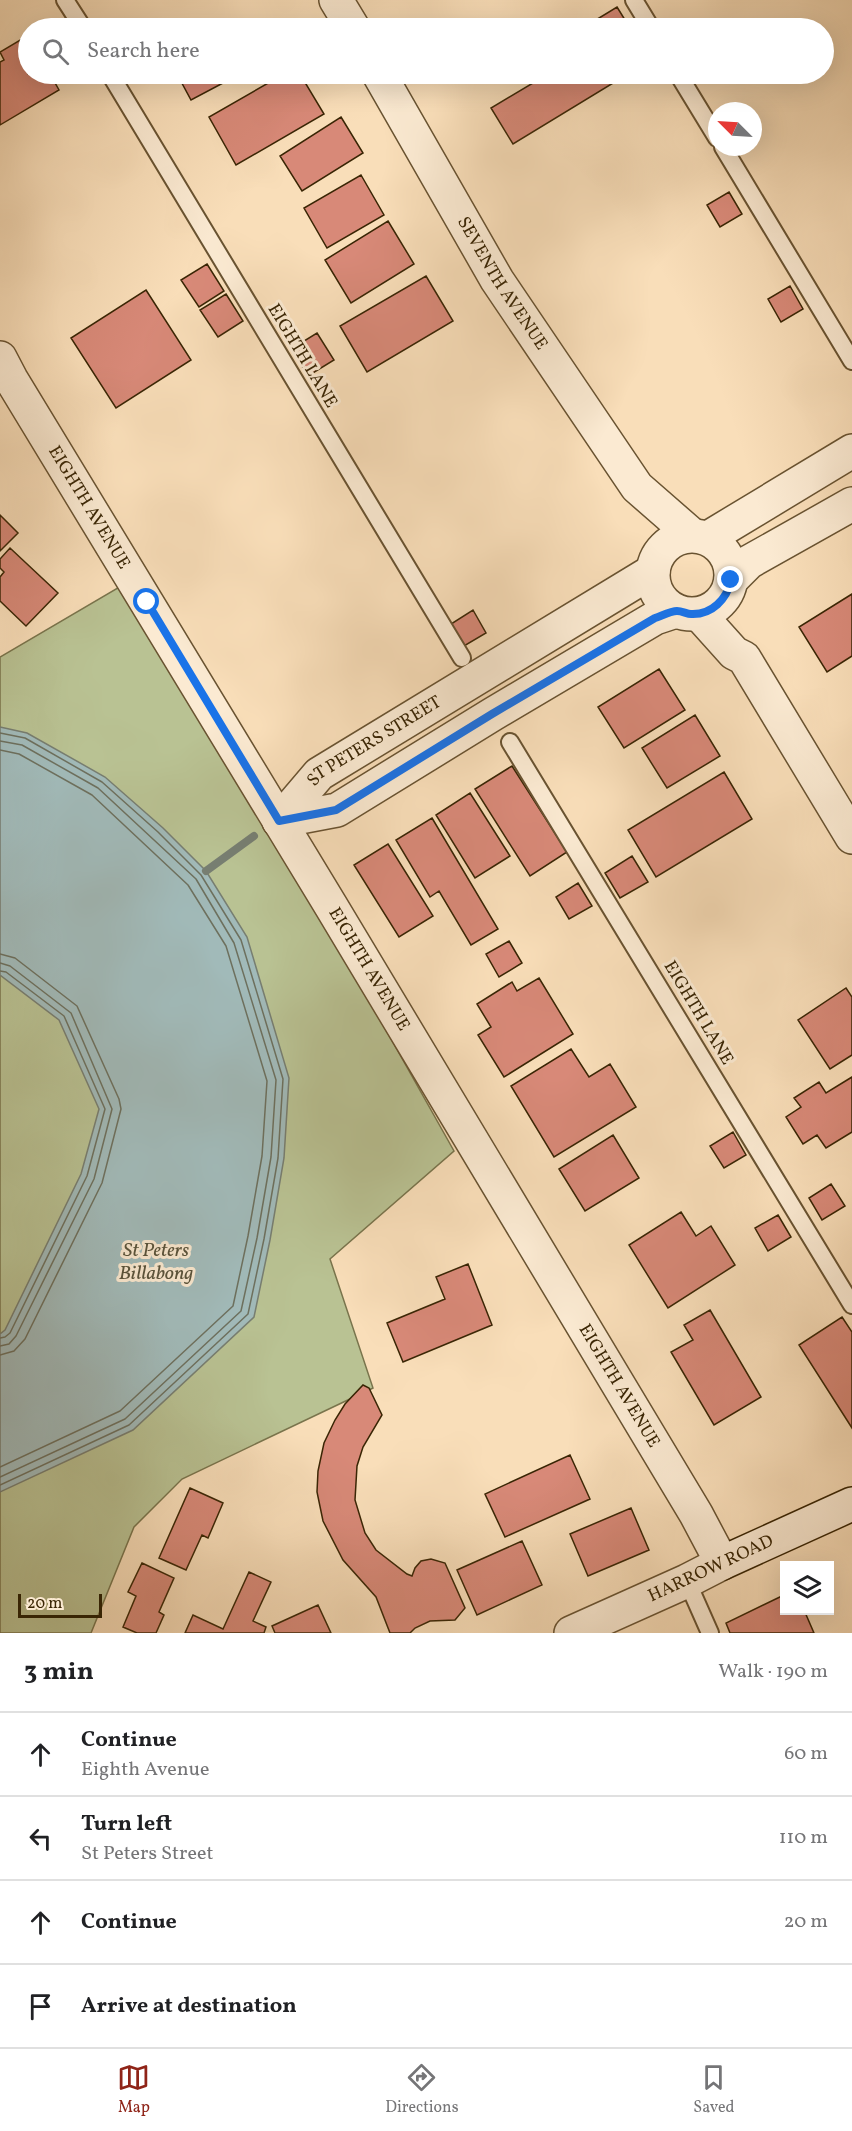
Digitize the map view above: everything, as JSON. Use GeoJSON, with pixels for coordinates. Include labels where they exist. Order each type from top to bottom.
{"type":"FeatureCollection","features":[{"type":"Feature","properties":{"kind":"street"},"geometry":{"type":"LineString","coordinates":[[336,0],[347,18]]}},
{"type":"Feature","properties":{"kind":"street","name":"SEVENTH AVENUE"},"geometry":{"type":"LineString","coordinates":[[385,84],[498,280],[637,487],[700,537]]}},
{"type":"Feature","properties":{"kind":"street","name":"EIGHTH AVENUE"},"geometry":{"type":"LineString","coordinates":[[4,369],[696,1514],[722,1563]]}},
{"type":"Feature","properties":{"kind":"street"},"geometry":{"type":"LineString","coordinates":[[852,451],[700,537],[678,538],[666,545],[656,562],[656,589],[664,603],[687,612],[734,653],[744,658],[852,837]]}},
{"type":"Feature","properties":{"kind":"street","name":"SEVENTH AVENUE"},"geometry":{"type":"LineString","coordinates":[[637,487],[656,562]]}},
{"type":"Feature","properties":{"kind":"street"},"geometry":{"type":"LineString","coordinates":[[687,612],[720,603],[749,562],[852,504]]}},
{"type":"Feature","properties":{"kind":"street"},"geometry":{"type":"LineString","coordinates":[[700,537],[721,548],[729,561],[729,588],[745,643],[744,658]]}},
{"type":"Feature","properties":{"kind":"street","name":"ST PETERS STREET"},"geometry":{"type":"LineString","coordinates":[[279,821],[319,774],[656,562]]}},
{"type":"Feature","properties":{"kind":"street","name":"ST PETERS STREET"},"geometry":{"type":"LineString","coordinates":[[279,821],[336,810],[645,624],[687,612]]}},
{"type":"Feature","properties":{"kind":"street","name":"HARROW ROAD"},"geometry":{"type":"LineString","coordinates":[[571,1633],[852,1504]]}},
{"type":"Feature","properties":{"kind":"lane"},"geometry":{"type":"LineString","coordinates":[[65,0],[76,18]]}},
{"type":"Feature","properties":{"kind":"lane"},"geometry":{"type":"LineString","coordinates":[[634,0],[645,18]]}},
{"type":"Feature","properties":{"kind":"lane","name":"EIGHTH LANE"},"geometry":{"type":"LineString","coordinates":[[116,84],[462,658]]}},
{"type":"Feature","properties":{"kind":"lane"},"geometry":{"type":"LineString","coordinates":[[684,84],[708,123]]}},
{"type":"Feature","properties":{"kind":"lane"},"geometry":{"type":"LineString","coordinates":[[728,156],[852,361]]}},
{"type":"Feature","properties":{"kind":"lane","name":"EIGHTH LANE"},"geometry":{"type":"LineString","coordinates":[[510,742],[852,1305]]}},
{"type":"Feature","properties":{"kind":"lane"},"geometry":{"type":"LineString","coordinates":[[687,1581],[710,1633]]}},
{"type":"Feature","properties":{"kind":"green space"},"geometry":{"type":"Polygon","coordinates":[[[133,579],[454,1151],[330,1259],[373,1388],[182,1479],[134,1527],[91,1633],[0,1633],[0,657],[133,579]]]}},
{"type":"Feature","properties":{"kind":"water","name":"St Peters Billabong"},"geometry":{"type":"Polygon","coordinates":[[[0,727],[27,733],[105,777],[163,828],[206,871],[247,937],[289,1078],[284,1158],[254,1317],[133,1430],[0,1492],[0,1334],[5,1330],[81,1174],[99,1109],[59,1020],[0,975],[0,727]]]}},
{"type":"Feature","properties":{"kind":"building"},"geometry":{"type":"Polygon","coordinates":[[[617,7],[624,18],[599,18],[617,7]]]}},
{"type":"Feature","properties":{"kind":"building"},"geometry":{"type":"Polygon","coordinates":[[[18,41],[18,84],[56,84],[59,90],[0,125],[0,62],[4,60],[0,52],[18,41]]]}},
{"type":"Feature","properties":{"kind":"building"},"geometry":{"type":"Polygon","coordinates":[[[182,84],[221,84],[191,100],[182,84]]]}},
{"type":"Feature","properties":{"kind":"building"},"geometry":{"type":"Polygon","coordinates":[[[267,84],[306,84],[324,114],[236,165],[209,117],[267,84]]]}},
{"type":"Feature","properties":{"kind":"building"},"geometry":{"type":"Polygon","coordinates":[[[531,84],[612,84],[513,144],[491,108],[531,84]]]}},
{"type":"Feature","properties":{"kind":"building"},"geometry":{"type":"Polygon","coordinates":[[[341,117],[363,153],[302,191],[280,156],[341,117]]]}},
{"type":"Feature","properties":{"kind":"building"},"geometry":{"type":"Polygon","coordinates":[[[361,175],[384,215],[327,248],[304,208],[361,175]]]}},
{"type":"Feature","properties":{"kind":"building"},"geometry":{"type":"Polygon","coordinates":[[[729,192],[742,214],[720,227],[707,205],[729,192]]]}},
{"type":"Feature","properties":{"kind":"building"},"geometry":{"type":"Polygon","coordinates":[[[388,221],[414,264],[351,303],[325,260],[388,221]]]}},
{"type":"Feature","properties":{"kind":"building"},"geometry":{"type":"Polygon","coordinates":[[[207,264],[224,291],[199,307],[181,280],[207,264]]]}},
{"type":"Feature","properties":{"kind":"building"},"geometry":{"type":"Polygon","coordinates":[[[426,276],[453,321],[367,372],[340,326],[426,276]]]}},
{"type":"Feature","properties":{"kind":"building"},"geometry":{"type":"Polygon","coordinates":[[[790,286],[803,309],[781,322],[768,299],[790,286]]]}},
{"type":"Feature","properties":{"kind":"building"},"geometry":{"type":"Polygon","coordinates":[[[146,290],[191,360],[116,408],[71,338],[146,290]]]}},
{"type":"Feature","properties":{"kind":"building"},"geometry":{"type":"Polygon","coordinates":[[[226,294],[243,321],[218,337],[200,310],[226,294]]]}},
{"type":"Feature","properties":{"kind":"building"},"geometry":{"type":"Polygon","coordinates":[[[317,333],[334,360],[308,376],[291,349],[317,333]]]}},
{"type":"Feature","properties":{"kind":"building"},"geometry":{"type":"Polygon","coordinates":[[[0,515],[18,533],[0,551],[0,515]]]}},
{"type":"Feature","properties":{"kind":"building"},"geometry":{"type":"Polygon","coordinates":[[[10,548],[58,593],[26,626],[0,601],[0,577],[4,572],[0,568],[0,559],[10,548]]]}},
{"type":"Feature","properties":{"kind":"building"},"geometry":{"type":"Polygon","coordinates":[[[852,594],[852,656],[827,672],[799,627],[852,594]]]}},
{"type":"Feature","properties":{"kind":"building"},"geometry":{"type":"Polygon","coordinates":[[[473,610],[486,633],[464,646],[451,624],[473,610]]]}},
{"type":"Feature","properties":{"kind":"building"},"geometry":{"type":"Polygon","coordinates":[[[659,669],[685,710],[624,748],[598,707],[659,669]]]}},
{"type":"Feature","properties":{"kind":"building"},"geometry":{"type":"Polygon","coordinates":[[[695,715],[720,756],[667,788],[642,748],[695,715]]]}},
{"type":"Feature","properties":{"kind":"building"},"geometry":{"type":"Polygon","coordinates":[[[512,766],[567,852],[530,876],[475,789],[512,766]]]}},
{"type":"Feature","properties":{"kind":"building"},"geometry":{"type":"Polygon","coordinates":[[[724,772],[752,819],[656,877],[628,830],[724,772]]]}},
{"type":"Feature","properties":{"kind":"building"},"geometry":{"type":"Polygon","coordinates":[[[470,793],[510,856],[475,878],[436,815],[470,793]]]}},
{"type":"Feature","properties":{"kind":"building"},"geometry":{"type":"Polygon","coordinates":[[[432,818],[498,929],[471,945],[439,891],[430,897],[396,840],[432,818]]]}},
{"type":"Feature","properties":{"kind":"building"},"geometry":{"type":"Polygon","coordinates":[[[388,844],[433,916],[399,937],[354,865],[388,844]]]}},
{"type":"Feature","properties":{"kind":"building"},"geometry":{"type":"Polygon","coordinates":[[[632,856],[648,882],[620,898],[605,873],[632,856]]]}},
{"type":"Feature","properties":{"kind":"building"},"geometry":{"type":"Polygon","coordinates":[[[578,883],[592,906],[569,919],[556,897],[578,883]]]}},
{"type":"Feature","properties":{"kind":"building"},"geometry":{"type":"Polygon","coordinates":[[[509,941],[522,963],[499,977],[486,954],[509,941]]]}},
{"type":"Feature","properties":{"kind":"building"},"geometry":{"type":"Polygon","coordinates":[[[539,978],[573,1034],[504,1077],[478,1035],[491,1027],[477,1004],[512,982],[517,991],[539,978]]]}},
{"type":"Feature","properties":{"kind":"building"},"geometry":{"type":"Polygon","coordinates":[[[846,988],[852,997],[852,1055],[830,1069],[798,1020],[846,988]]]}},
{"type":"Feature","properties":{"kind":"building"},"geometry":{"type":"Polygon","coordinates":[[[571,1049],[589,1077],[610,1064],[636,1107],[554,1157],[511,1086],[571,1049]]]}},
{"type":"Feature","properties":{"kind":"building"},"geometry":{"type":"Polygon","coordinates":[[[852,1077],[852,1132],[826,1148],[817,1135],[803,1144],[786,1117],[801,1107],[794,1098],[819,1082],[826,1093],[852,1077]]]}},
{"type":"Feature","properties":{"kind":"building"},"geometry":{"type":"Polygon","coordinates":[[[733,1132],[746,1155],[724,1168],[710,1146],[733,1132]]]}},
{"type":"Feature","properties":{"kind":"building"},"geometry":{"type":"Polygon","coordinates":[[[613,1135],[639,1178],[585,1211],[559,1169],[613,1135]]]}},
{"type":"Feature","properties":{"kind":"building"},"geometry":{"type":"Polygon","coordinates":[[[831,1184],[845,1206],[822,1220],[809,1198],[831,1184]]]}},
{"type":"Feature","properties":{"kind":"building"},"geometry":{"type":"Polygon","coordinates":[[[681,1212],[696,1236],[711,1226],[735,1265],[668,1308],[629,1245],[681,1212]]]}},
{"type":"Feature","properties":{"kind":"building"},"geometry":{"type":"Polygon","coordinates":[[[778,1215],[791,1237],[768,1251],[755,1228],[778,1215]]]}},
{"type":"Feature","properties":{"kind":"building"},"geometry":{"type":"Polygon","coordinates":[[[468,1264],[492,1325],[403,1362],[387,1323],[445,1299],[436,1277],[468,1264]]]}},
{"type":"Feature","properties":{"kind":"building"},"geometry":{"type":"Polygon","coordinates":[[[710,1310],[761,1397],[714,1425],[671,1352],[693,1340],[684,1325],[710,1310]]]}},
{"type":"Feature","properties":{"kind":"building"},"geometry":{"type":"Polygon","coordinates":[[[842,1317],[852,1332],[852,1428],[799,1345],[842,1317]]]}},
{"type":"Feature","properties":{"kind":"building"},"geometry":{"type":"Polygon","coordinates":[[[363,1385],[369,1388],[382,1415],[363,1447],[357,1466],[355,1500],[365,1533],[376,1550],[412,1576],[421,1561],[431,1559],[445,1563],[465,1608],[455,1620],[430,1621],[410,1633],[390,1633],[376,1597],[343,1560],[323,1521],[317,1492],[318,1471],[324,1443],[345,1404],[363,1385]]]}},
{"type":"Feature","properties":{"kind":"building"},"geometry":{"type":"Polygon","coordinates":[[[570,1455],[590,1499],[505,1537],[485,1494],[570,1455]]]}},
{"type":"Feature","properties":{"kind":"building"},"geometry":{"type":"Polygon","coordinates":[[[190,1488],[223,1503],[208,1538],[202,1535],[186,1570],[159,1558],[190,1488]]]}},
{"type":"Feature","properties":{"kind":"building"},"geometry":{"type":"Polygon","coordinates":[[[631,1508],[649,1550],[588,1576],[570,1534],[631,1508]]]}},
{"type":"Feature","properties":{"kind":"building"},"geometry":{"type":"Polygon","coordinates":[[[522,1541],[542,1585],[477,1615],[457,1570],[522,1541]]]}},
{"type":"Feature","properties":{"kind":"building"},"geometry":{"type":"Polygon","coordinates":[[[142,1563],[174,1578],[159,1612],[164,1615],[156,1633],[137,1633],[123,1627],[136,1596],[128,1592],[142,1563]]]}},
{"type":"Feature","properties":{"kind":"building"},"geometry":{"type":"Polygon","coordinates":[[[249,1572],[271,1582],[253,1621],[266,1627],[264,1633],[185,1633],[193,1615],[223,1629],[249,1572]]]}},
{"type":"Feature","properties":{"kind":"building"},"geometry":{"type":"Polygon","coordinates":[[[780,1597],[780,1615],[806,1615],[814,1633],[730,1633],[726,1623],[780,1597]]]}},
{"type":"Feature","properties":{"kind":"building"},"geometry":{"type":"Polygon","coordinates":[[[318,1605],[331,1633],[275,1633],[272,1626],[318,1605]]]}},
{"type":"Feature","properties":{"kind":"waterway"},"geometry":{"type":"LineString","coordinates":[[206,871],[254,836]]}},
{"type":"Feature","properties":{"kind":"route"},"geometry":{"type":"LineString","coordinates":[[147,602],[279,821],[336,810],[492,714],[655,618],[676,611],[689,614],[706,612],[720,603],[730,587],[731,580]]}}]}
